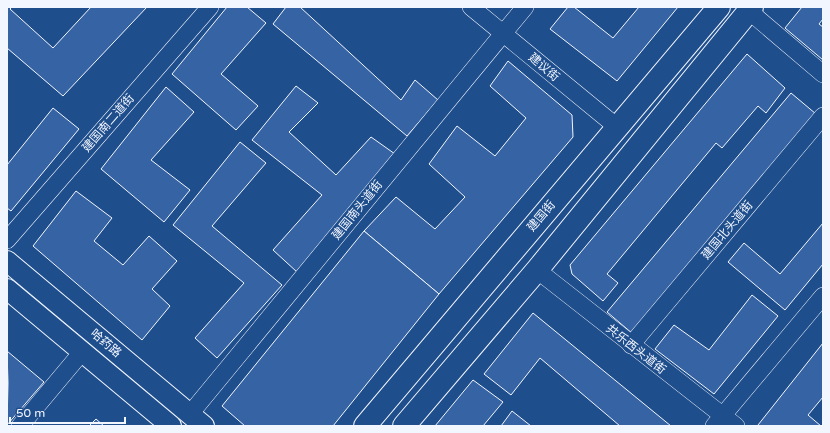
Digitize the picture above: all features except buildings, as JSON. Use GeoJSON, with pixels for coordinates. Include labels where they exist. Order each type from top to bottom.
{"type":"FeatureCollection","features":[{"type":"Feature","properties":{"kind":"main road","name":"建国街"},"geometry":{"type":"LineString","coordinates":[[365,426],[616,127],[719,7]]}},
{"type":"Feature","properties":{"kind":"main road"},"geometry":{"type":"LineString","coordinates":[[404,426],[537,270],[750,9]]}},
{"type":"Feature","properties":{"kind":"main road","name":"哈药路"},"geometry":{"type":"LineString","coordinates":[[7,261],[197,420]]}},
{"type":"Feature","properties":{"kind":"main road","name":"哈药路"},"geometry":{"type":"LineString","coordinates":[[7,290],[171,426]]}},
{"type":"Feature","properties":{"kind":"street","name":"建国南二道街"},"geometry":{"type":"LineString","coordinates":[[7,240],[210,7]]}},
{"type":"Feature","properties":{"kind":"street","name":"建议街"},"geometry":{"type":"LineString","coordinates":[[471,7],[616,127]]}},
{"type":"Feature","properties":{"kind":"street","name":"建国南头道街"},"geometry":{"type":"LineString","coordinates":[[197,420],[525,7]]}},
{"type":"Feature","properties":{"kind":"street"},"geometry":{"type":"LineString","coordinates":[[750,9],[823,74]]}},
{"type":"Feature","properties":{"kind":"street","name":"建国北头道街"},"geometry":{"type":"LineString","coordinates":[[631,345],[823,116]]}},
{"type":"Feature","properties":{"kind":"street","name":"共乐西头道街"},"geometry":{"type":"LineString","coordinates":[[537,270],[631,345],[724,423]]}},
{"type":"Feature","properties":{"kind":"street"},"geometry":{"type":"LineString","coordinates":[[724,423],[823,296]]}},
{"type":"Feature","properties":{"kind":"street"},"geometry":{"type":"LineString","coordinates":[[20,426],[82,352]]}}]}
